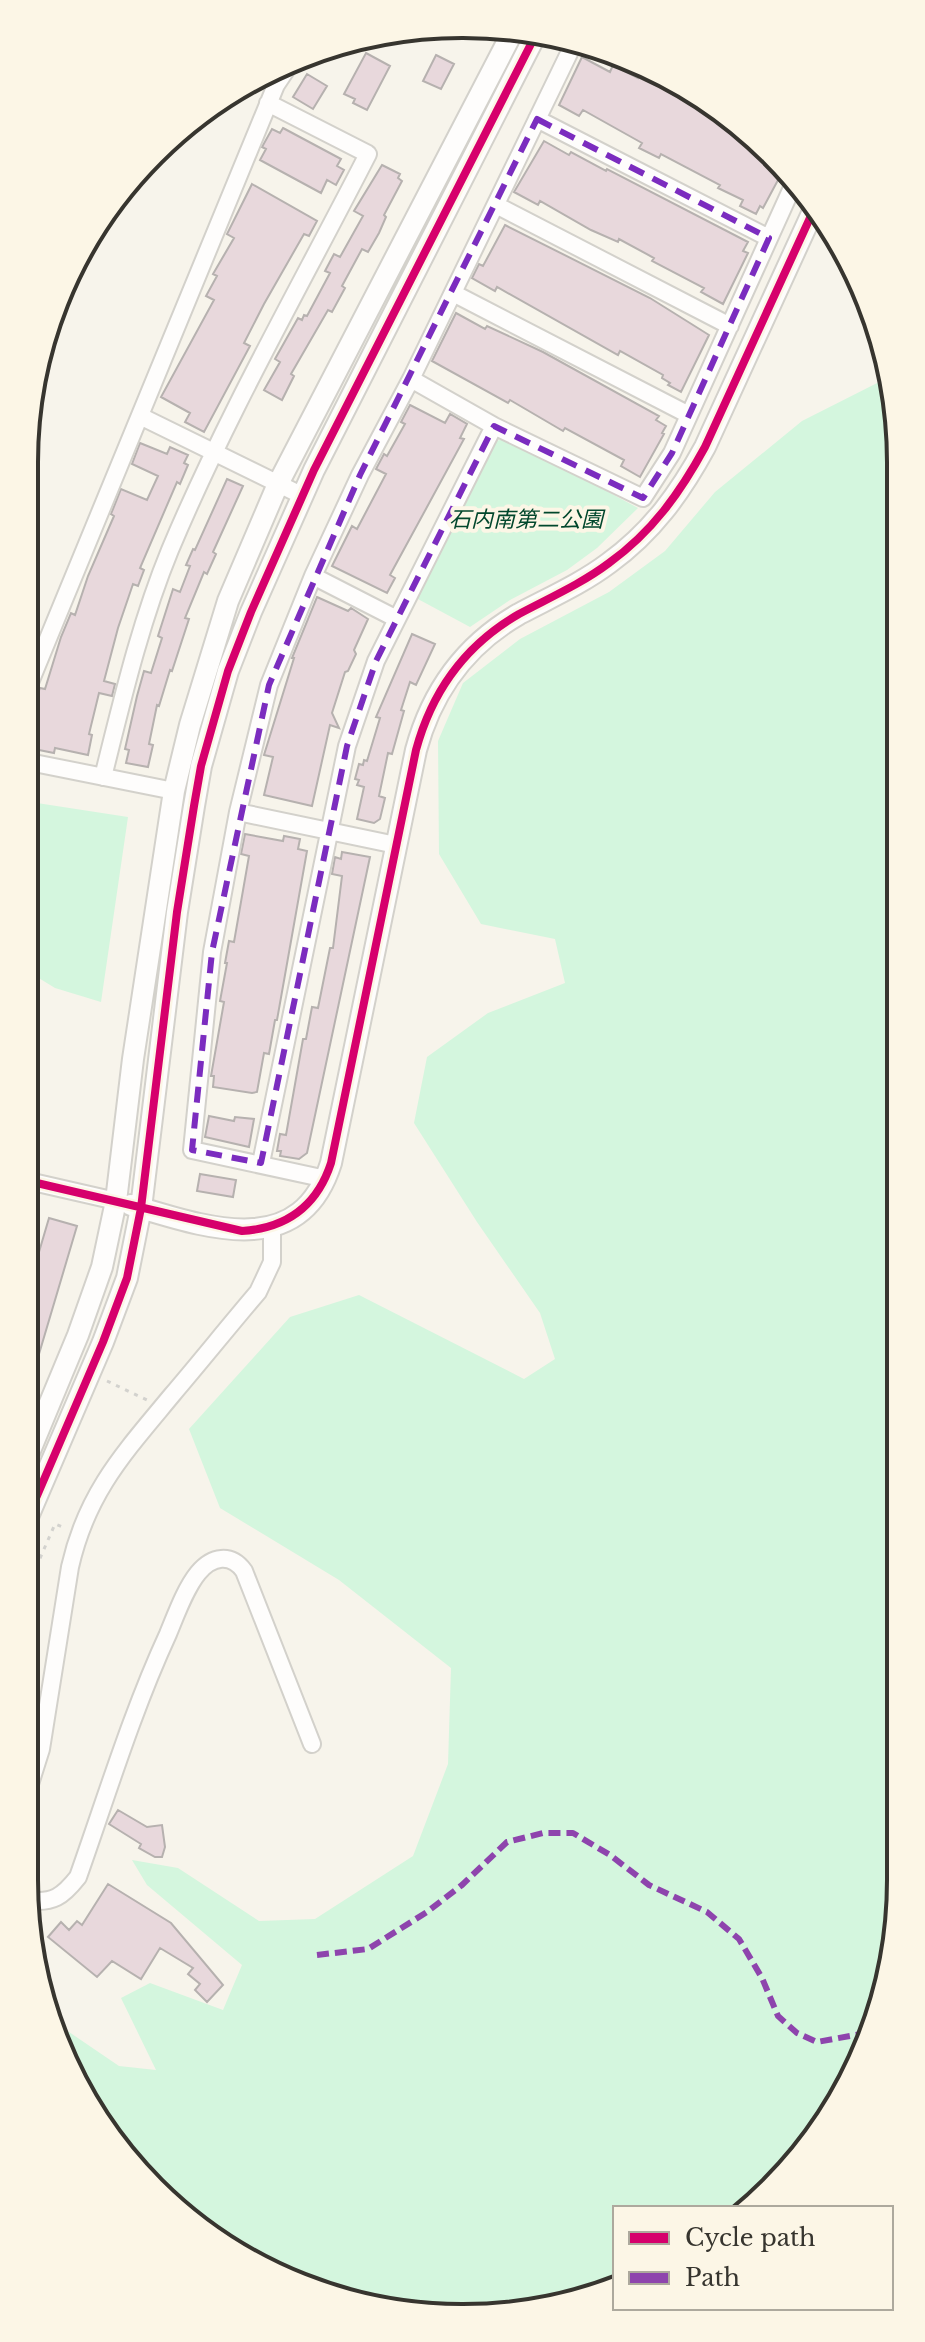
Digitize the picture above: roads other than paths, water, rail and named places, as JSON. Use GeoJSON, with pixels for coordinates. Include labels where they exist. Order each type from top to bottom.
{"type":"FeatureCollection","features":[{"type":"Feature","properties":{"kind":"street"},"geometry":{"type":"LineString","coordinates":[[38,1431],[102,1267],[116,1201],[133,1059],[174,791],[190,725],[228,601],[278,484],[508,41]]}},
{"type":"Feature","properties":{"kind":"street"},"geometry":{"type":"LineString","coordinates":[[38,1496],[127,1278],[141,1208],[177,912],[201,766],[234,656],[303,496],[531,44]]}},
{"type":"Feature","properties":{"kind":"street"},"geometry":{"type":"LineString","coordinates":[[326,1179],[192,1150],[212,952],[238,812],[269,685],[313,576],[570,52]]}},
{"type":"Feature","properties":{"kind":"street"},"geometry":{"type":"LineString","coordinates":[[38,663],[278,80]]}},
{"type":"Feature","properties":{"kind":"street"},"geometry":{"type":"LineString","coordinates":[[103,777],[139,639],[170,552],[215,453],[368,154],[268,103]]}},
{"type":"Feature","properties":{"kind":"street"},"geometry":{"type":"LineString","coordinates":[[537,119],[769,238]]}},
{"type":"Feature","properties":{"kind":"street"},"geometry":{"type":"LineString","coordinates":[[411,379],[494,426],[643,498],[672,453],[790,193]]}},
{"type":"Feature","properties":{"kind":"street"},"geometry":{"type":"LineString","coordinates":[[496,205],[730,326]]}},
{"type":"Feature","properties":{"kind":"street"},"geometry":{"type":"LineString","coordinates":[[38,1183],[242,1231],[272,1227],[299,1213],[310,1203],[326,1179],[422,727],[444,682],[459,662],[496,629],[608,564],[638,540],[664,512],[687,481],[705,447],[809,219]]}},
{"type":"Feature","properties":{"kind":"street"},"geometry":{"type":"LineString","coordinates":[[453,293],[689,415]]}},
{"type":"Feature","properties":{"kind":"street"},"geometry":{"type":"LineString","coordinates":[[140,416],[303,496]]}},
{"type":"Feature","properties":{"kind":"street"},"geometry":{"type":"LineString","coordinates":[[261,1163],[347,746],[376,661],[494,426]]}},
{"type":"Feature","properties":{"kind":"street"},"geometry":{"type":"LineString","coordinates":[[313,576],[397,619]]}},
{"type":"Feature","properties":{"kind":"street"},"geometry":{"type":"LineString","coordinates":[[38,764],[174,791]]}},
{"type":"Feature","properties":{"kind":"street"},"geometry":{"type":"LineString","coordinates":[[238,812],[396,845]]}},
{"type":"Feature","properties":{"kind":"street"},"geometry":{"type":"LineString","coordinates":[[38,1759],[70,1567],[88,1510],[121,1456],[258,1292],[272,1262],[272,1227]]}},
{"type":"Feature","properties":{"kind":"street"},"geometry":{"type":"LineString","coordinates":[[39,1901],[63,1896],[78,1877],[151,1670],[198,1573],[212,1561],[225,1558],[237,1561],[244,1571],[312,1744]]}},
{"type":"Feature","properties":{"kind":"park label","name":"石内南第二公園"},"geometry":{"type":"Point","coordinates":[526,519]}}]}
